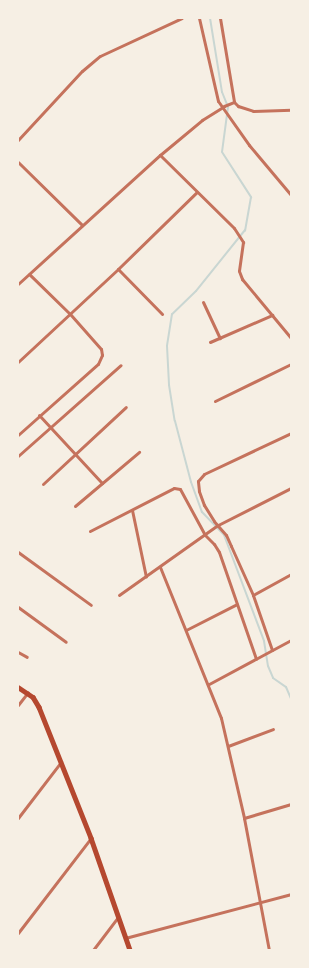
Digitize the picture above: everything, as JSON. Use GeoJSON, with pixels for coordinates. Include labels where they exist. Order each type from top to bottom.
{"type":"FeatureCollection","features":[{"type":"Feature","properties":{"kind":"main road"},"geometry":{"type":"LineString","coordinates":[[18,687],[28,692],[39,707],[90,838],[130,950]]}},
{"type":"Feature","properties":{"kind":"street"},"geometry":{"type":"LineString","coordinates":[[18,140],[82,71],[100,56],[182,18]]}},
{"type":"Feature","properties":{"kind":"street"},"geometry":{"type":"LineString","coordinates":[[199,18],[216,96],[249,145],[291,195]]}},
{"type":"Feature","properties":{"kind":"street"},"geometry":{"type":"LineString","coordinates":[[220,18],[233,102],[244,109],[253,111],[291,110]]}},
{"type":"Feature","properties":{"kind":"street"},"geometry":{"type":"LineString","coordinates":[[18,284],[160,155],[223,106],[233,102]]}},
{"type":"Feature","properties":{"kind":"street"},"geometry":{"type":"LineString","coordinates":[[160,155],[234,228],[243,242],[239,266],[240,276],[291,338]]}},
{"type":"Feature","properties":{"kind":"street"},"geometry":{"type":"LineString","coordinates":[[18,162],[82,225]]}},
{"type":"Feature","properties":{"kind":"street"},"geometry":{"type":"LineString","coordinates":[[18,362],[118,269],[197,192]]}},
{"type":"Feature","properties":{"kind":"street"},"geometry":{"type":"LineString","coordinates":[[118,269],[162,314]]}},
{"type":"Feature","properties":{"kind":"street"},"geometry":{"type":"LineString","coordinates":[[18,435],[98,364],[102,355],[101,349],[70,314],[29,274]]}},
{"type":"Feature","properties":{"kind":"street"},"geometry":{"type":"LineString","coordinates":[[203,302],[220,338]]}},
{"type":"Feature","properties":{"kind":"street"},"geometry":{"type":"LineString","coordinates":[[210,342],[272,315]]}},
{"type":"Feature","properties":{"kind":"street"},"geometry":{"type":"LineString","coordinates":[[215,400],[291,364]]}},
{"type":"Feature","properties":{"kind":"street"},"geometry":{"type":"LineString","coordinates":[[18,456],[121,365]]}},
{"type":"Feature","properties":{"kind":"street"},"geometry":{"type":"LineString","coordinates":[[43,484],[126,407]]}},
{"type":"Feature","properties":{"kind":"street"},"geometry":{"type":"LineString","coordinates":[[39,416],[102,483]]}},
{"type":"Feature","properties":{"kind":"street"},"geometry":{"type":"LineString","coordinates":[[270,651],[253,595],[227,536],[217,525],[202,499],[198,484],[201,476],[291,433]]}},
{"type":"Feature","properties":{"kind":"street"},"geometry":{"type":"LineString","coordinates":[[75,506],[139,452]]}},
{"type":"Feature","properties":{"kind":"street"},"geometry":{"type":"LineString","coordinates":[[90,531],[174,488],[179,488],[205,535],[214,544],[219,552],[256,659]]}},
{"type":"Feature","properties":{"kind":"street"},"geometry":{"type":"LineString","coordinates":[[119,595],[217,525],[291,488]]}},
{"type":"Feature","properties":{"kind":"street"},"geometry":{"type":"LineString","coordinates":[[132,510],[146,577]]}},
{"type":"Feature","properties":{"kind":"street"},"geometry":{"type":"LineString","coordinates":[[18,552],[91,605]]}},
{"type":"Feature","properties":{"kind":"street"},"geometry":{"type":"LineString","coordinates":[[160,567],[209,684],[221,718],[244,818],[270,950]]}},
{"type":"Feature","properties":{"kind":"street"},"geometry":{"type":"LineString","coordinates":[[253,595],[291,574]]}},
{"type":"Feature","properties":{"kind":"street"},"geometry":{"type":"LineString","coordinates":[[186,630],[237,604]]}},
{"type":"Feature","properties":{"kind":"street"},"geometry":{"type":"LineString","coordinates":[[18,607],[66,642]]}},
{"type":"Feature","properties":{"kind":"street"},"geometry":{"type":"LineString","coordinates":[[209,684],[291,640]]}},
{"type":"Feature","properties":{"kind":"street"},"geometry":{"type":"LineString","coordinates":[[18,652],[28,657]]}},
{"type":"Feature","properties":{"kind":"street"},"geometry":{"type":"LineString","coordinates":[[18,706],[28,692]]}},
{"type":"Feature","properties":{"kind":"street"},"geometry":{"type":"LineString","coordinates":[[228,746],[273,729]]}},
{"type":"Feature","properties":{"kind":"street"},"geometry":{"type":"LineString","coordinates":[[18,818],[61,762]]}},
{"type":"Feature","properties":{"kind":"street"},"geometry":{"type":"LineString","coordinates":[[244,818],[291,804]]}},
{"type":"Feature","properties":{"kind":"street"},"geometry":{"type":"LineString","coordinates":[[18,933],[90,838]]}},
{"type":"Feature","properties":{"kind":"street"},"geometry":{"type":"LineString","coordinates":[[125,938],[291,894]]}},
{"type":"Feature","properties":{"kind":"street"},"geometry":{"type":"LineString","coordinates":[[93,950],[118,917]]}},
{"type":"Feature","properties":{"kind":"waterway"},"geometry":{"type":"LineString","coordinates":[[210,18],[222,92],[228,107],[222,152],[251,197],[245,230],[196,291],[172,314],[167,346],[169,385],[175,421],[191,482],[202,512],[224,535],[264,641],[268,666],[273,678],[286,687],[291,699]]}}]}
